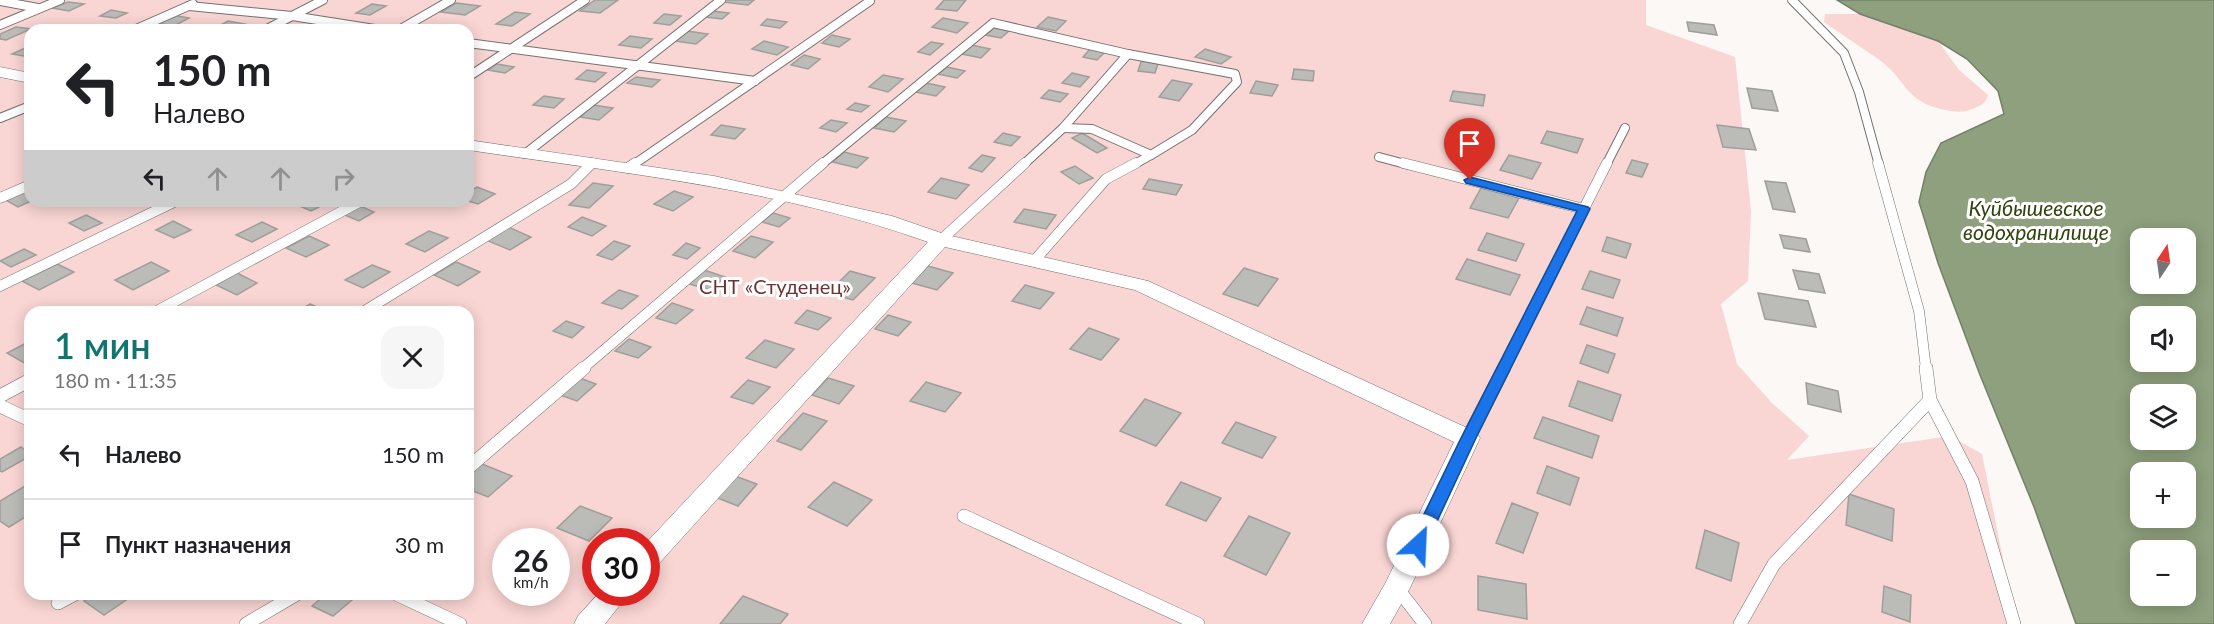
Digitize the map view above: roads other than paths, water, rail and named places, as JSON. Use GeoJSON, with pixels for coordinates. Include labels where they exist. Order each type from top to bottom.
{"type":"FeatureCollection","features":[{"type":"Feature","properties":{"kind":"street"},"geometry":{"type":"LineString","coordinates":[[0,72],[24,76]]}},
{"type":"Feature","properties":{"kind":"street"},"geometry":{"type":"LineString","coordinates":[[474,146],[714,181],[885,220],[941,240],[1141,285],[1468,438],[1397,588],[1376,624]]}},
{"type":"Feature","properties":{"kind":"street"},"geometry":{"type":"LineString","coordinates":[[660,546],[941,240]]}},
{"type":"Feature","properties":{"kind":"street"},"geometry":{"type":"LineString","coordinates":[[588,624],[604,606]]}},
{"type":"Feature","properties":{"kind":"lane"},"geometry":{"type":"LineString","coordinates":[[0,25],[60,0]]}},
{"type":"Feature","properties":{"kind":"lane"},"geometry":{"type":"LineString","coordinates":[[148,24],[201,0]]}},
{"type":"Feature","properties":{"kind":"lane"},"geometry":{"type":"LineString","coordinates":[[277,24],[323,0]]}},
{"type":"Feature","properties":{"kind":"lane"},"geometry":{"type":"LineString","coordinates":[[410,24],[452,0]]}},
{"type":"Feature","properties":{"kind":"lane"},"geometry":{"type":"LineString","coordinates":[[474,73],[585,0]]}},
{"type":"Feature","properties":{"kind":"lane"},"geometry":{"type":"LineString","coordinates":[[525,154],[721,0]]}},
{"type":"Feature","properties":{"kind":"lane"},"geometry":{"type":"LineString","coordinates":[[1792,0],[1844,53],[1859,92],[1919,311],[1930,400],[1972,481],[2013,624]]}},
{"type":"Feature","properties":{"kind":"lane"},"geometry":{"type":"LineString","coordinates":[[0,1],[39,9]]}},
{"type":"Feature","properties":{"kind":"lane"},"geometry":{"type":"LineString","coordinates":[[628,168],[870,1]]}},
{"type":"Feature","properties":{"kind":"lane"},"geometry":{"type":"LineString","coordinates":[[189,6],[292,16],[343,24]]}},
{"type":"Feature","properties":{"kind":"lane"},"geometry":{"type":"LineString","coordinates":[[474,463],[783,196],[993,23],[1128,54],[1235,74],[1237,82],[1192,130],[1106,179],[1034,261]]}},
{"type":"Feature","properties":{"kind":"lane"},"geometry":{"type":"LineString","coordinates":[[474,44],[634,67],[754,81]]}},
{"type":"Feature","properties":{"kind":"lane"},"geometry":{"type":"LineString","coordinates":[[941,240],[1063,128],[1128,54]]}},
{"type":"Feature","properties":{"kind":"lane"},"geometry":{"type":"LineString","coordinates":[[0,118],[24,108]]}},
{"type":"Feature","properties":{"kind":"lane"},"geometry":{"type":"LineString","coordinates":[[1063,128],[1092,129],[1151,154]]}},
{"type":"Feature","properties":{"kind":"lane"},"geometry":{"type":"LineString","coordinates":[[1468,438],[1625,128]]}},
{"type":"Feature","properties":{"kind":"lane"},"geometry":{"type":"LineString","coordinates":[[1379,157],[1584,209]]}},
{"type":"Feature","properties":{"kind":"lane"},"geometry":{"type":"LineString","coordinates":[[373,306],[571,184],[592,163]]}},
{"type":"Feature","properties":{"kind":"lane"},"geometry":{"type":"LineString","coordinates":[[0,198],[24,188]]}},
{"type":"Feature","properties":{"kind":"lane"},"geometry":{"type":"LineString","coordinates":[[0,286],[164,207]]}},
{"type":"Feature","properties":{"kind":"lane"},"geometry":{"type":"LineString","coordinates":[[166,306],[350,207]]}},
{"type":"Feature","properties":{"kind":"lane"},"geometry":{"type":"LineString","coordinates":[[0,396],[24,383]]}},
{"type":"Feature","properties":{"kind":"lane"},"geometry":{"type":"LineString","coordinates":[[1740,624],[1774,564],[1930,400]]}},
{"type":"Feature","properties":{"kind":"lane"},"geometry":{"type":"LineString","coordinates":[[0,405],[24,417]]}},
{"type":"Feature","properties":{"kind":"lane"},"geometry":{"type":"LineString","coordinates":[[964,516],[1198,624]]}},
{"type":"Feature","properties":{"kind":"lane"},"geometry":{"type":"LineString","coordinates":[[1397,588],[1425,624]]}},
{"type":"Feature","properties":{"kind":"lane"},"geometry":{"type":"LineString","coordinates":[[58,603],[64,600]]}},
{"type":"Feature","properties":{"kind":"lane"},"geometry":{"type":"LineString","coordinates":[[246,624],[287,600]]}},
{"type":"Feature","properties":{"kind":"lane"},"geometry":{"type":"LineString","coordinates":[[409,600],[460,624]]}},
{"type":"Feature","properties":{"kind":"water","name":"Куйбышевское водохранилище"},"geometry":{"type":"Polygon","coordinates":[[[1837,0],[2214,0],[2214,624],[2076,624],[2034,507],[1980,375],[1938,263],[1919,202],[1926,172],[1941,143],[2004,114],[1998,91],[1967,59],[1938,41],[1860,14],[1837,0]]]}},
{"type":"Feature","properties":{"kind":"park label","name":"СНТ «Студенец»"},"geometry":{"type":"Point","coordinates":[775,286]}}]}
